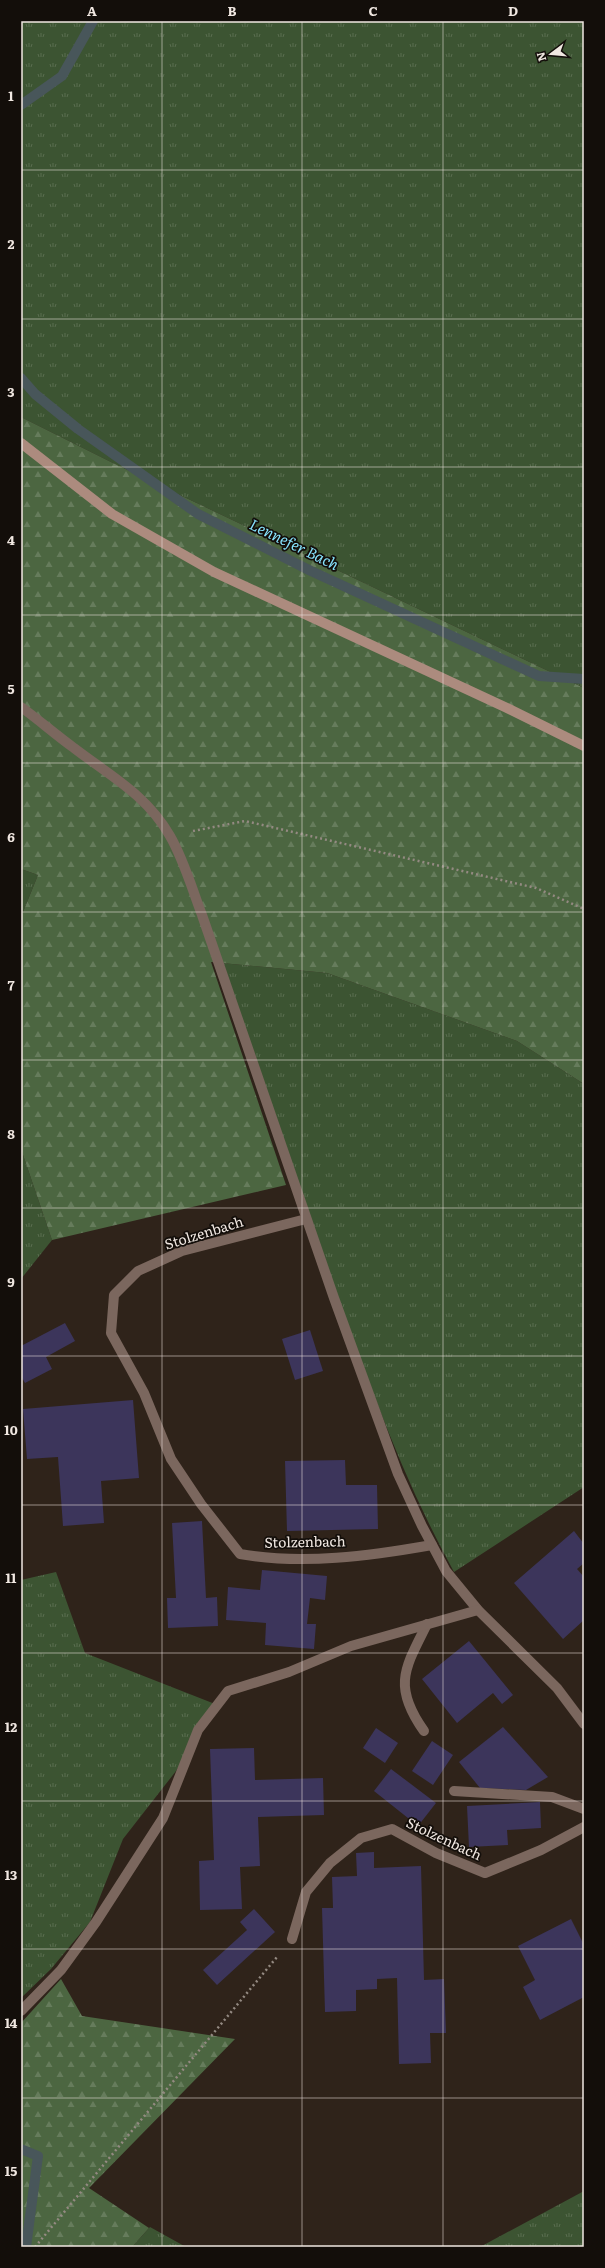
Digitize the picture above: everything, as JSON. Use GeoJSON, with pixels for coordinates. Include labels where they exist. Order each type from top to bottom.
{"type":"FeatureCollection","features":[{"type":"Feature","properties":{"kind":"main road"},"geometry":{"type":"LineString","coordinates":[[21,443],[112,514],[214,572],[507,708],[584,746]]}},
{"type":"Feature","properties":{"kind":"street"},"geometry":{"type":"LineString","coordinates":[[21,707],[74,749],[123,782],[148,808],[170,835],[202,915],[306,1219],[398,1474],[446,1571],[478,1610],[557,1688],[584,1724]]}},
{"type":"Feature","properties":{"kind":"street","name":"Stolzenbach"},"geometry":{"type":"LineString","coordinates":[[306,1219],[182,1252],[138,1271],[114,1295],[111,1334],[144,1393],[171,1459],[201,1504],[240,1554],[272,1559],[335,1557],[432,1545]]}},
{"type":"Feature","properties":{"kind":"street"},"geometry":{"type":"LineString","coordinates":[[21,2011],[61,1970],[96,1922],[163,1818],[198,1730],[228,1691],[289,1672],[351,1646],[478,1610]]}},
{"type":"Feature","properties":{"kind":"street"},"geometry":{"type":"LineString","coordinates":[[424,1731],[407,1700],[404,1681],[409,1660],[427,1624]]}},
{"type":"Feature","properties":{"kind":"street"},"geometry":{"type":"LineString","coordinates":[[454,1792],[552,1797],[584,1809]]}},
{"type":"Feature","properties":{"kind":"street","name":"Stolzenbach"},"geometry":{"type":"LineString","coordinates":[[292,1939],[306,1892],[330,1863],[361,1838],[392,1829],[436,1853],[485,1873],[541,1850],[584,1827]]}},
{"type":"Feature","properties":{"kind":"path"},"geometry":{"type":"LineString","coordinates":[[170,835],[245,821],[536,888],[584,909]]}},
{"type":"Feature","properties":{"kind":"path"},"geometry":{"type":"LineString","coordinates":[[35,2247],[292,1939]]}},
{"type":"Feature","properties":{"kind":"green space"},"geometry":{"type":"Polygon","coordinates":[[[21,21],[584,21],[584,688],[113,463],[21,417],[21,21]]]}},
{"type":"Feature","properties":{"kind":"green space"},"geometry":{"type":"Polygon","coordinates":[[[21,417],[113,463],[584,688],[584,1084],[517,1041],[327,973],[211,962],[286,1185],[52,1240],[21,1149],[21,917],[38,875],[21,869],[21,417]]]}},
{"type":"Feature","properties":{"kind":"green space"},"geometry":{"type":"Polygon","coordinates":[[[21,869],[38,875],[21,917],[21,869]]]}},
{"type":"Feature","properties":{"kind":"green space"},"geometry":{"type":"Polygon","coordinates":[[[221,963],[327,973],[517,1041],[584,1084],[584,1487],[454,1572],[416,1496],[367,1378],[221,963]]]}},
{"type":"Feature","properties":{"kind":"green space"},"geometry":{"type":"Polygon","coordinates":[[[21,1149],[52,1240],[21,1279],[21,1149]]]}},
{"type":"Feature","properties":{"kind":"green space"},"geometry":{"type":"Polygon","coordinates":[[[56,1572],[85,1653],[215,1704],[176,1771],[123,1839],[90,1922],[51,1969],[21,1998],[21,1580],[56,1572]]]}},
{"type":"Feature","properties":{"kind":"green space"},"geometry":{"type":"Polygon","coordinates":[[[61,1979],[82,2016],[235,2039],[89,2188],[149,2228],[132,2247],[21,2247],[21,2023],[61,1979]]]}},
{"type":"Feature","properties":{"kind":"green space"},"geometry":{"type":"Polygon","coordinates":[[[584,2191],[584,2247],[480,2247],[584,2191]]]}},
{"type":"Feature","properties":{"kind":"green space"},"geometry":{"type":"Polygon","coordinates":[[[150,2227],[186,2247],[132,2247],[150,2227]]]}},
{"type":"Feature","properties":{"kind":"building"},"geometry":{"type":"Polygon","coordinates":[[[65,1323],[75,1341],[46,1357],[52,1369],[25,1383],[21,1376],[21,1346],[65,1323]]]}},
{"type":"Feature","properties":{"kind":"building"},"geometry":{"type":"Polygon","coordinates":[[[310,1330],[323,1371],[295,1380],[282,1339],[310,1330]]]}},
{"type":"Feature","properties":{"kind":"building"},"geometry":{"type":"Polygon","coordinates":[[[133,1400],[139,1478],[101,1481],[104,1523],[63,1526],[58,1457],[27,1459],[23,1409],[133,1400]]]}},
{"type":"Feature","properties":{"kind":"building"},"geometry":{"type":"Polygon","coordinates":[[[345,1460],[346,1485],[377,1485],[378,1529],[287,1531],[285,1461],[345,1460]]]}},
{"type":"Feature","properties":{"kind":"building"},"geometry":{"type":"Polygon","coordinates":[[[202,1521],[206,1598],[217,1597],[218,1626],[168,1628],[167,1598],[176,1598],[172,1523],[202,1521]]]}},
{"type":"Feature","properties":{"kind":"building"},"geometry":{"type":"Polygon","coordinates":[[[574,1531],[584,1544],[584,1563],[577,1569],[584,1577],[584,1620],[563,1639],[514,1583],[574,1531]]]}},
{"type":"Feature","properties":{"kind":"building"},"geometry":{"type":"Polygon","coordinates":[[[262,1570],[327,1576],[325,1600],[310,1598],[307,1624],[316,1624],[314,1649],[265,1645],[266,1623],[226,1620],[228,1587],[260,1590],[262,1570]]]}},
{"type":"Feature","properties":{"kind":"building"},"geometry":{"type":"Polygon","coordinates":[[[469,1641],[513,1695],[502,1704],[493,1693],[457,1723],[422,1679],[469,1641]]]}},
{"type":"Feature","properties":{"kind":"building"},"geometry":{"type":"Polygon","coordinates":[[[503,1727],[548,1777],[526,1790],[480,1788],[459,1762],[503,1727]]]}},
{"type":"Feature","properties":{"kind":"building"},"geometry":{"type":"Polygon","coordinates":[[[376,1728],[398,1743],[385,1763],[363,1748],[376,1728]]]}},
{"type":"Feature","properties":{"kind":"building"},"geometry":{"type":"Polygon","coordinates":[[[432,1741],[453,1755],[433,1785],[412,1771],[432,1741]]]}},
{"type":"Feature","properties":{"kind":"building"},"geometry":{"type":"Polygon","coordinates":[[[254,1748],[255,1780],[323,1778],[324,1815],[258,1817],[260,1866],[240,1867],[242,1909],[200,1910],[199,1861],[214,1860],[210,1749],[254,1748]]]}},
{"type":"Feature","properties":{"kind":"building"},"geometry":{"type":"Polygon","coordinates":[[[391,1769],[436,1803],[418,1826],[374,1791],[391,1769]]]}},
{"type":"Feature","properties":{"kind":"building"},"geometry":{"type":"Polygon","coordinates":[[[540,1802],[541,1828],[507,1830],[508,1845],[469,1847],[467,1806],[540,1802]]]}},
{"type":"Feature","properties":{"kind":"building"},"geometry":{"type":"Polygon","coordinates":[[[374,1852],[374,1868],[421,1866],[424,1980],[444,1979],[446,2033],[430,2033],[431,2063],[399,2064],[397,1978],[377,1979],[377,1989],[356,1990],[356,2011],[325,2012],[322,1908],[333,1908],[332,1877],[357,1876],[356,1853],[374,1852]]]}},
{"type":"Feature","properties":{"kind":"building"},"geometry":{"type":"Polygon","coordinates":[[[254,1909],[275,1932],[217,1985],[203,1970],[247,1930],[240,1922],[254,1909]]]}},
{"type":"Feature","properties":{"kind":"building"},"geometry":{"type":"Polygon","coordinates":[[[571,1919],[584,1945],[584,1997],[540,2020],[523,1987],[535,1980],[518,1946],[571,1919]]]}},
{"type":"Feature","properties":{"kind":"waterway","name":"Lennefer Bach"},"geometry":{"type":"LineString","coordinates":[[21,105],[62,76],[93,21]]}},
{"type":"Feature","properties":{"kind":"waterway","name":"Lennefer Bach"},"geometry":{"type":"LineString","coordinates":[[21,378],[35,394],[78,429],[198,514],[311,571],[539,676],[584,679]]}},
{"type":"Feature","properties":{"kind":"waterway"},"geometry":{"type":"LineString","coordinates":[[21,2149],[38,2156],[26,2247]]}}]}
